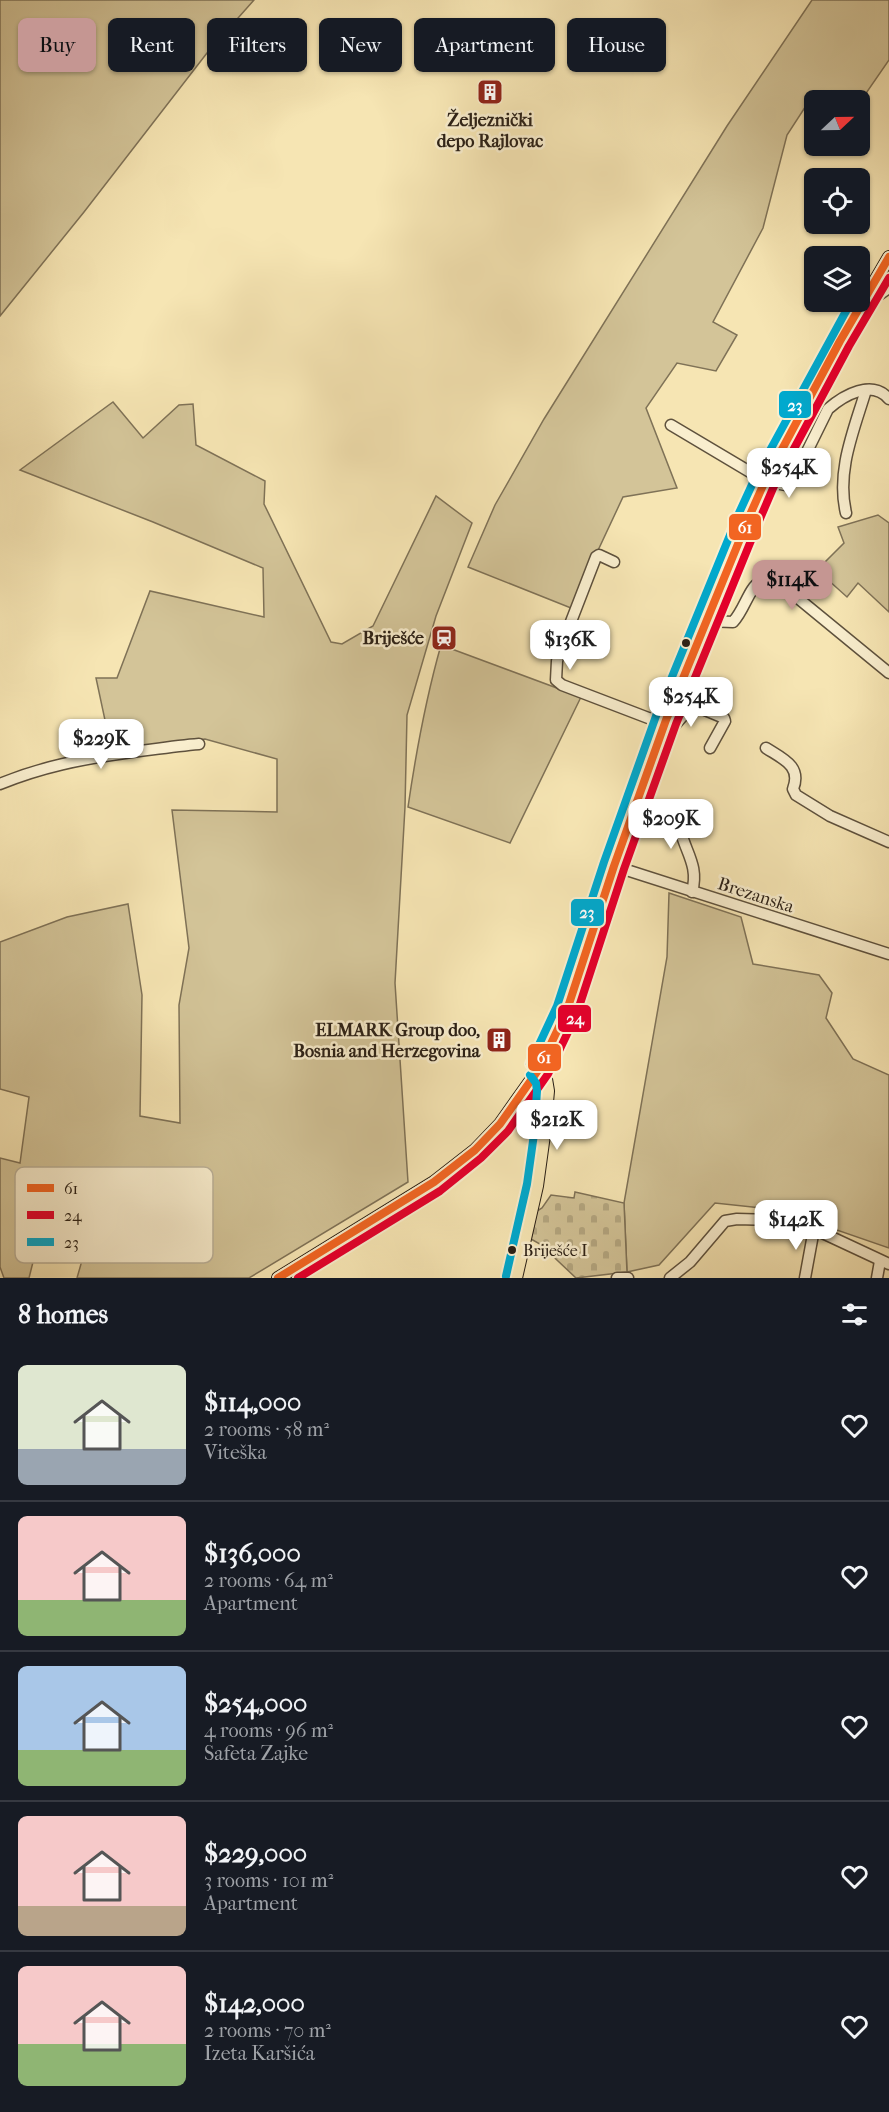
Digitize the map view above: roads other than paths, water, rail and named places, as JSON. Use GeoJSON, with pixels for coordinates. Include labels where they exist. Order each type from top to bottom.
{"type":"FeatureCollection","features":[{"type":"Feature","properties":{"kind":"main road"},"geometry":{"type":"LineString","coordinates":[[870,288],[889,257]]}},
{"type":"Feature","properties":{"kind":"main road"},"geometry":{"type":"LineString","coordinates":[[278,1278],[434,1182],[476,1150],[500,1124],[539,1069],[567,1010],[664,724],[706,621],[765,481],[857,312]]}},
{"type":"Feature","properties":{"kind":"main road"},"geometry":{"type":"LineString","coordinates":[[516,1278],[537,1186],[544,1135],[548,1091],[546,1079],[539,1069]]}},
{"type":"Feature","properties":{"kind":"street"},"geometry":{"type":"LineString","coordinates":[[870,293],[880,294],[889,288]]}},
{"type":"Feature","properties":{"kind":"street"},"geometry":{"type":"LineString","coordinates":[[846,513],[843,478],[847,454],[866,390]]}},
{"type":"Feature","properties":{"kind":"street"},"geometry":{"type":"LineString","coordinates":[[671,425],[765,481],[781,485],[791,482],[828,409],[847,396],[866,390],[878,390],[889,399]]}},
{"type":"Feature","properties":{"kind":"street"},"geometry":{"type":"LineString","coordinates":[[614,562],[599,555],[596,557],[560,650],[556,680],[562,685],[664,724]]}},
{"type":"Feature","properties":{"kind":"street"},"geometry":{"type":"LineString","coordinates":[[706,621],[733,622],[751,589],[763,581],[775,581],[889,673]]}},
{"type":"Feature","properties":{"kind":"street"},"geometry":{"type":"LineString","coordinates":[[657,744],[689,709],[695,706],[724,718],[725,721],[710,748]]}},
{"type":"Feature","properties":{"kind":"street"},"geometry":{"type":"LineString","coordinates":[[0,784],[39,769],[106,755],[199,744]]}},
{"type":"Feature","properties":{"kind":"street"},"geometry":{"type":"LineString","coordinates":[[766,748],[794,768],[793,789],[796,795],[830,816],[889,842]]}},
{"type":"Feature","properties":{"kind":"street"},"geometry":{"type":"LineString","coordinates":[[679,812],[681,837],[695,872],[692,892]]}},
{"type":"Feature","properties":{"kind":"street","name":"Brezanska"},"geometry":{"type":"LineString","coordinates":[[614,866],[889,954]]}},
{"type":"Feature","properties":{"kind":"street"},"geometry":{"type":"LineString","coordinates":[[670,1278],[690,1262],[722,1224],[730,1220],[777,1220],[814,1228],[885,1263],[877,1278]]}},
{"type":"Feature","properties":{"kind":"street"},"geometry":{"type":"LineString","coordinates":[[805,1278],[814,1228]]}},
{"type":"Feature","properties":{"kind":"street"},"geometry":{"type":"LineString","coordinates":[[617,1278],[628,1278]]}},
{"type":"Feature","properties":{"kind":"place","name":"Željeznički depo Rajlovac"},"geometry":{"type":"Point","coordinates":[490,92]}},
{"type":"Feature","properties":{"kind":"place","name":"Briješće"},"geometry":{"type":"Point","coordinates":[444,638]}},
{"type":"Feature","properties":{"kind":"place","name":"ELMARK Group doo, Bosnia and Herzegovina"},"geometry":{"type":"Point","coordinates":[499,1040]}},
{"type":"Feature","properties":{"kind":"place","name":"Briješće I"},"geometry":{"type":"Point","coordinates":[512,1250]}}]}
